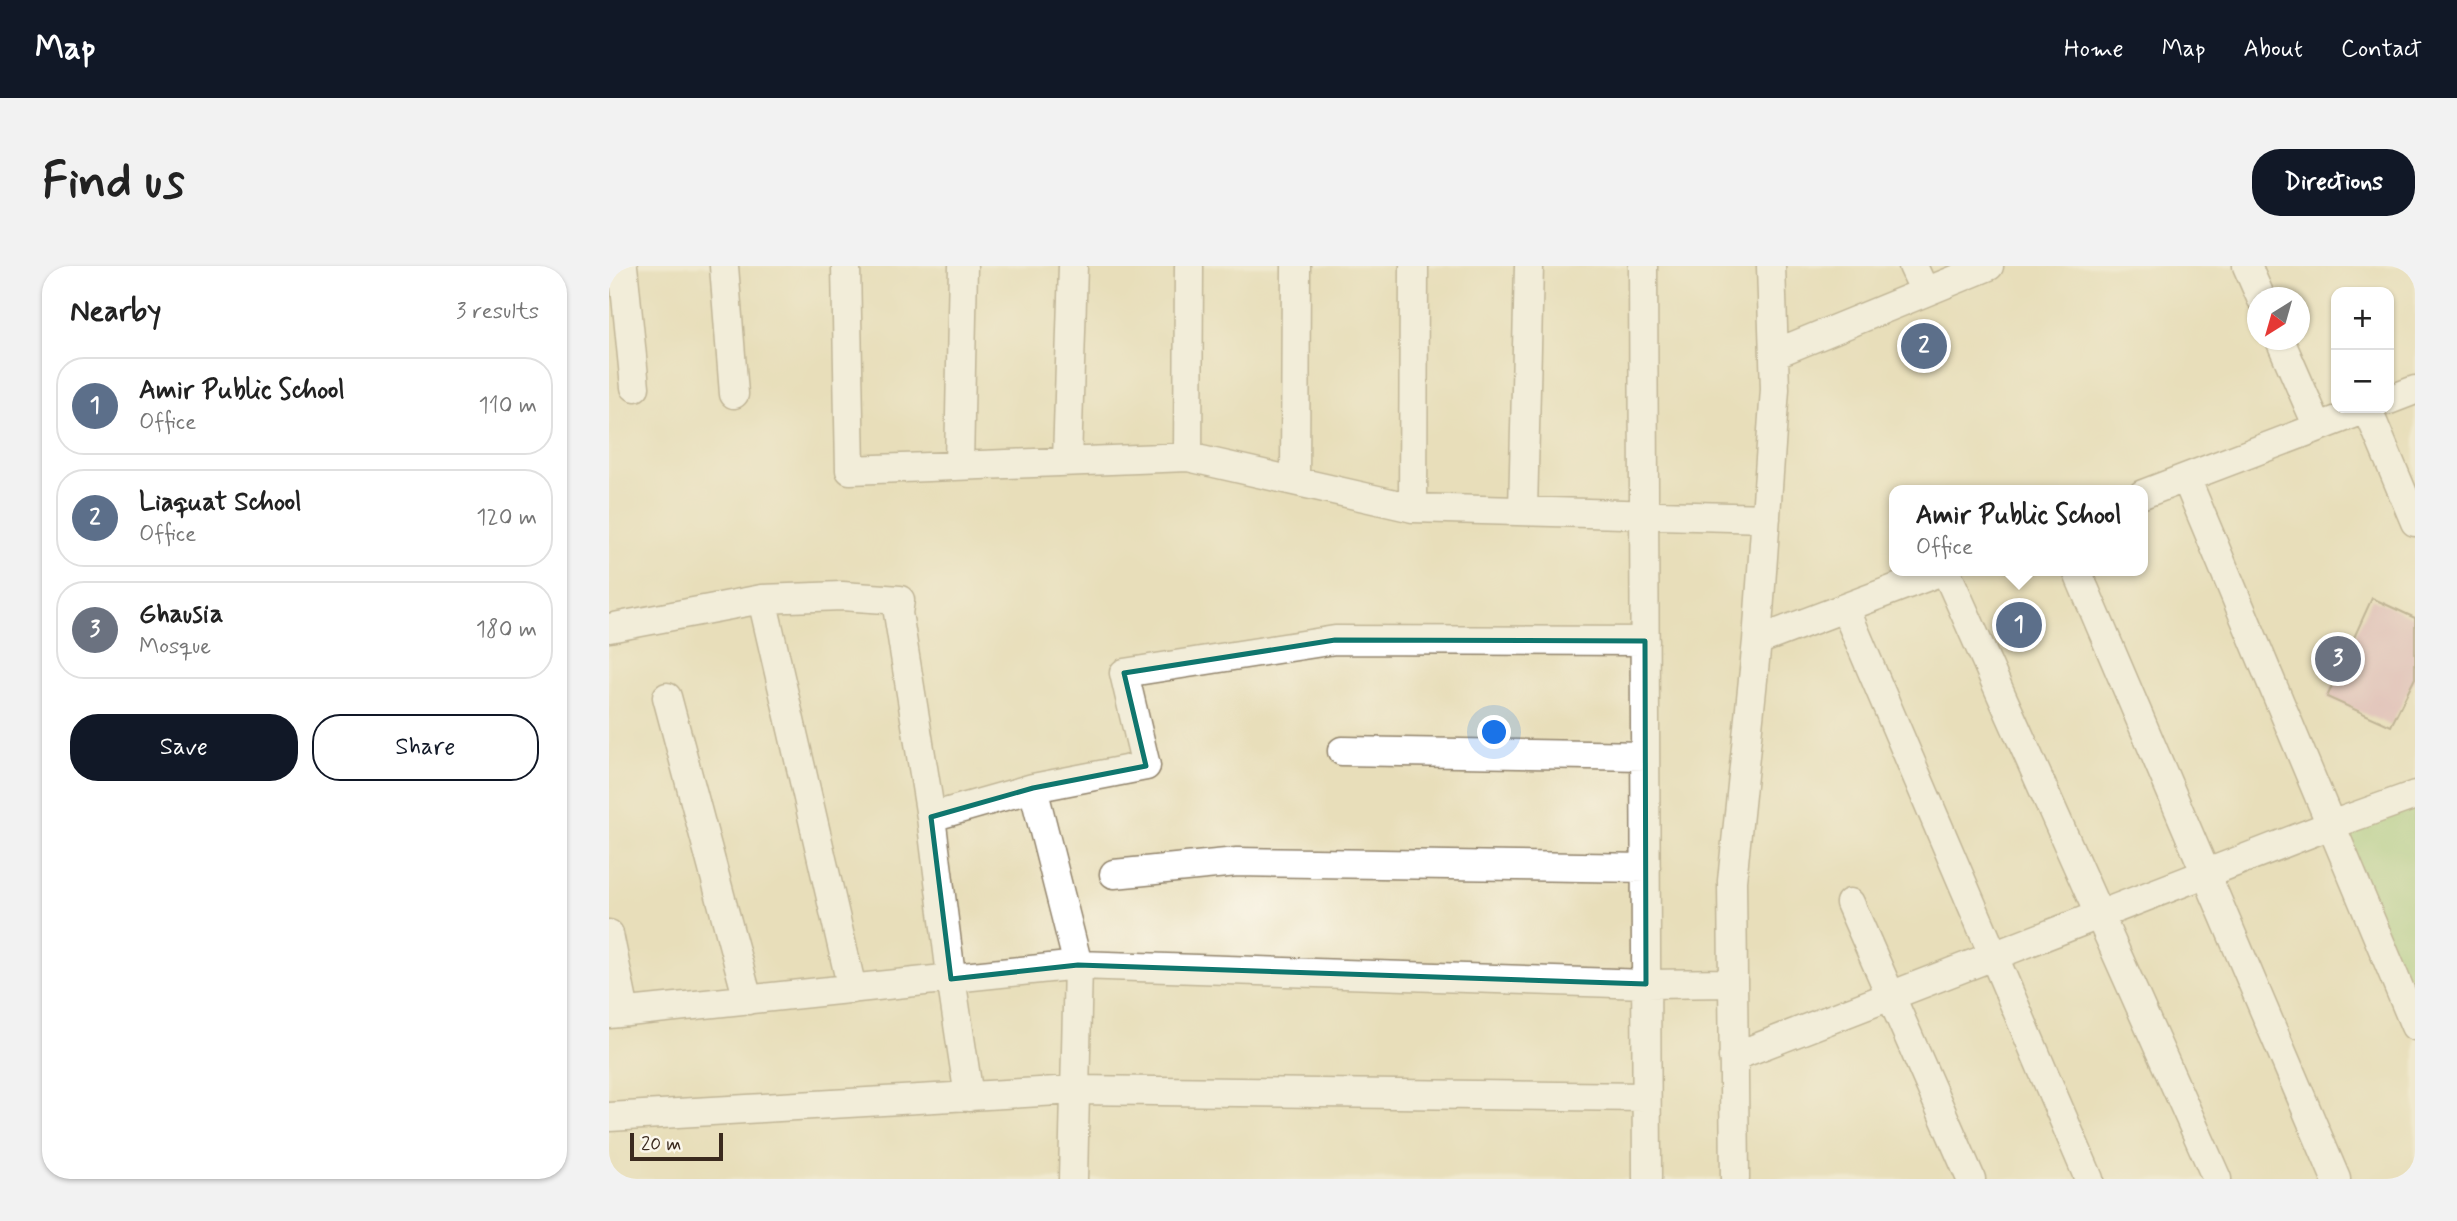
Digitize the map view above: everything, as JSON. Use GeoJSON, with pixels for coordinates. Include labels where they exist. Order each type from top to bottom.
{"type":"FeatureCollection","features":[{"type":"Feature","properties":{"kind":"street"},"geometry":{"type":"LineString","coordinates":[[623,266],[635,387]]}},
{"type":"Feature","properties":{"kind":"street"},"geometry":{"type":"LineString","coordinates":[[724,266],[734,394]]}},
{"type":"Feature","properties":{"kind":"street"},"geometry":{"type":"LineString","coordinates":[[846,266],[850,470],[1188,457],[1413,508],[1644,513],[1766,519]]}},
{"type":"Feature","properties":{"kind":"street"},"geometry":{"type":"LineString","coordinates":[[959,466],[963,266]]}},
{"type":"Feature","properties":{"kind":"street"},"geometry":{"type":"LineString","coordinates":[[1067,461],[1073,266]]}},
{"type":"Feature","properties":{"kind":"street"},"geometry":{"type":"LineString","coordinates":[[1188,457],[1189,266]]}},
{"type":"Feature","properties":{"kind":"street"},"geometry":{"type":"LineString","coordinates":[[1295,481],[1296,266]]}},
{"type":"Feature","properties":{"kind":"street"},"geometry":{"type":"LineString","coordinates":[[1413,508],[1415,266]]}},
{"type":"Feature","properties":{"kind":"street"},"geometry":{"type":"LineString","coordinates":[[1523,510],[1529,266]]}},
{"type":"Feature","properties":{"kind":"street"},"geometry":{"type":"LineString","coordinates":[[1643,266],[1647,1179]]}},
{"type":"Feature","properties":{"kind":"street"},"geometry":{"type":"LineString","coordinates":[[1735,1179],[1732,881],[1758,641],[1775,389],[1771,266]]}},
{"type":"Feature","properties":{"kind":"street"},"geometry":{"type":"LineString","coordinates":[[1913,266],[1925,292]]}},
{"type":"Feature","properties":{"kind":"street"},"geometry":{"type":"LineString","coordinates":[[1774,354],[1989,266]]}},
{"type":"Feature","properties":{"kind":"street"},"geometry":{"type":"LineString","coordinates":[[2248,266],[2257,287]]}},
{"type":"Feature","properties":{"kind":"street"},"geometry":{"type":"LineString","coordinates":[[2284,350],[2318,427]]}},
{"type":"Feature","properties":{"kind":"street"},"geometry":{"type":"LineString","coordinates":[[2394,398],[2415,390]]}},
{"type":"Feature","properties":{"kind":"street"},"geometry":{"type":"LineString","coordinates":[[2148,492],[2355,413]]}},
{"type":"Feature","properties":{"kind":"street"},"geometry":{"type":"LineString","coordinates":[[2370,413],[2415,522]]}},
{"type":"Feature","properties":{"kind":"street"},"geometry":{"type":"LineString","coordinates":[[2186,478],[2415,1026]]}},
{"type":"Feature","properties":{"kind":"street"},"geometry":{"type":"LineString","coordinates":[[1758,641],[1931,576]]}},
{"type":"Feature","properties":{"kind":"street"},"geometry":{"type":"LineString","coordinates":[[1946,576],[2217,1179]]}},
{"type":"Feature","properties":{"kind":"street"},"geometry":{"type":"LineString","coordinates":[[2079,576],[2336,1179]]}},
{"type":"Feature","properties":{"kind":"street"},"geometry":{"type":"LineString","coordinates":[[609,628],[762,599],[842,596],[900,600],[898,614],[931,817],[969,1097]]}},
{"type":"Feature","properties":{"kind":"street"},"geometry":{"type":"LineString","coordinates":[[762,599],[852,989]]}},
{"type":"Feature","properties":{"kind":"street"},"geometry":{"type":"LineString","coordinates":[[1845,608],[2089,1179]]}},
{"type":"Feature","properties":{"kind":"street"},"geometry":{"type":"LineString","coordinates":[[931,817],[1033,788],[1146,766],[1124,673],[1335,640],[1645,641]]}},
{"type":"Feature","properties":{"kind":"street"},"geometry":{"type":"LineString","coordinates":[[667,697],[748,1000]]}},
{"type":"Feature","properties":{"kind":"street"},"geometry":{"type":"LineString","coordinates":[[1342,751],[1645,756]]}},
{"type":"Feature","properties":{"kind":"street"},"geometry":{"type":"LineString","coordinates":[[1033,788],[1078,965],[1073,1179]]}},
{"type":"Feature","properties":{"kind":"street"},"geometry":{"type":"LineString","coordinates":[[1733,1057],[2206,873],[2415,795]]}},
{"type":"Feature","properties":{"kind":"street"},"geometry":{"type":"LineString","coordinates":[[1114,874],[1237,862],[1646,869]]}},
{"type":"Feature","properties":{"kind":"street"},"geometry":{"type":"LineString","coordinates":[[1850,904],[1971,1179]]}},
{"type":"Feature","properties":{"kind":"street"},"geometry":{"type":"LineString","coordinates":[[609,934],[617,1013],[1078,965],[1646,984],[1733,983]]}},
{"type":"Feature","properties":{"kind":"street"},"geometry":{"type":"LineString","coordinates":[[609,1117],[1075,1090],[1646,1097]]}},
{"type":"Feature","properties":{"kind":"highlighted area"},"geometry":{"type":"Polygon","coordinates":[[[1335,640],[1645,641],[1646,984],[1078,965],[951,979],[931,817],[1033,788],[1146,766],[1124,673],[1335,640]]]}},
{"type":"Feature","properties":{"kind":"green space"},"geometry":{"type":"Polygon","coordinates":[[[2415,795],[2415,1013],[2331,825],[2415,795]]]}},
{"type":"Feature","properties":{"kind":"building"},"geometry":{"type":"Polygon","coordinates":[[[2372,598],[2415,618],[2415,678],[2391,726],[2327,697],[2372,598]]]}},
{"type":"Feature","properties":{"kind":"place","name":"Liaquat School"},"geometry":{"type":"Point","coordinates":[1924,346]}},
{"type":"Feature","properties":{"kind":"place","name":"Amir Public School"},"geometry":{"type":"Point","coordinates":[2019,625]}},
{"type":"Feature","properties":{"kind":"place","name":"Ghausia"},"geometry":{"type":"Point","coordinates":[2338,659]}}]}
